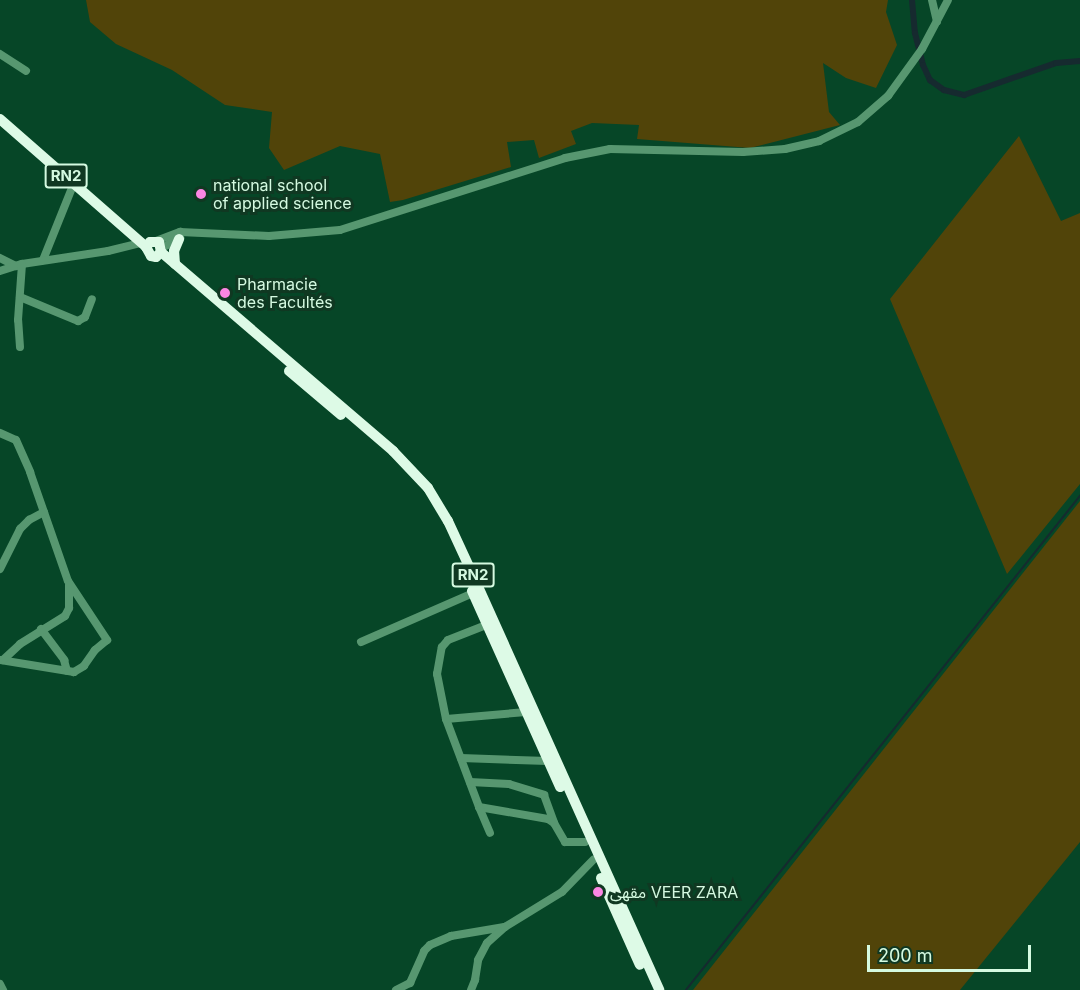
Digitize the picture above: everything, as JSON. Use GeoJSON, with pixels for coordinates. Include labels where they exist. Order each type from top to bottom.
{"type":"FeatureCollection","features":[{"type":"Feature","properties":{"kind":"highway","name":"RN2"},"geometry":{"type":"LineString","coordinates":[[0,119],[132,233],[175,264],[393,451],[428,488],[448,521],[472,573],[659,990]]}},
{"type":"Feature","properties":{"kind":"highway"},"geometry":{"type":"LineString","coordinates":[[175,264],[174,251],[179,239]]}},
{"type":"Feature","properties":{"kind":"highway","name":"RN2"},"geometry":{"type":"LineString","coordinates":[[153,247],[400,466],[431,505],[473,593],[651,990]]}},
{"type":"Feature","properties":{"kind":"street"},"geometry":{"type":"LineString","coordinates":[[932,0],[937,21]]}},
{"type":"Feature","properties":{"kind":"street"},"geometry":{"type":"LineString","coordinates":[[153,247],[174,233],[268,236],[340,230],[565,158],[610,149],[743,152],[779,149],[819,141],[839,134],[875,109],[898,85],[924,45],[948,0]]}},
{"type":"Feature","properties":{"kind":"street"},"geometry":{"type":"LineString","coordinates":[[0,54],[26,71]]}},
{"type":"Feature","properties":{"kind":"street"},"geometry":{"type":"LineString","coordinates":[[43,260],[74,183]]}},
{"type":"Feature","properties":{"kind":"street"},"geometry":{"type":"LineString","coordinates":[[0,271],[43,260],[153,247],[179,239],[189,233]]}},
{"type":"Feature","properties":{"kind":"street"},"geometry":{"type":"LineString","coordinates":[[0,258],[19,265]]}},
{"type":"Feature","properties":{"kind":"street"},"geometry":{"type":"LineString","coordinates":[[19,265],[20,347]]}},
{"type":"Feature","properties":{"kind":"street"},"geometry":{"type":"LineString","coordinates":[[20,297],[78,321],[85,317],[92,299]]}},
{"type":"Feature","properties":{"kind":"street"},"geometry":{"type":"LineString","coordinates":[[0,433],[15,440],[44,512],[68,581],[107,640],[79,670],[67,671],[1,660]]}},
{"type":"Feature","properties":{"kind":"street"},"geometry":{"type":"LineString","coordinates":[[0,569],[20,529],[28,520],[44,512]]}},
{"type":"Feature","properties":{"kind":"street"},"geometry":{"type":"LineString","coordinates":[[1,660],[41,629],[68,613],[68,581]]}},
{"type":"Feature","properties":{"kind":"street"},"geometry":{"type":"LineString","coordinates":[[361,642],[473,593]]}},
{"type":"Feature","properties":{"kind":"street"},"geometry":{"type":"LineString","coordinates":[[486,625],[448,640],[442,647],[437,674],[446,719],[490,833]]}},
{"type":"Feature","properties":{"kind":"street"},"geometry":{"type":"LineString","coordinates":[[41,629],[64,660],[67,671]]}},
{"type":"Feature","properties":{"kind":"street"},"geometry":{"type":"LineString","coordinates":[[446,719],[526,712]]}},
{"type":"Feature","properties":{"kind":"street"},"geometry":{"type":"LineString","coordinates":[[461,758],[548,761]]}},
{"type":"Feature","properties":{"kind":"street"},"geometry":{"type":"LineString","coordinates":[[470,782],[509,784],[544,795],[554,823],[565,842],[585,842]]}},
{"type":"Feature","properties":{"kind":"street"},"geometry":{"type":"LineString","coordinates":[[479,807],[548,819],[554,823]]}},
{"type":"Feature","properties":{"kind":"street"},"geometry":{"type":"LineString","coordinates":[[471,990],[480,953],[505,927],[562,892],[593,860]]}},
{"type":"Feature","properties":{"kind":"street"},"geometry":{"type":"LineString","coordinates":[[396,990],[413,979],[424,951],[430,945],[451,936],[505,927]]}},
{"type":"Feature","properties":{"kind":"street"},"geometry":{"type":"LineString","coordinates":[[0,984],[3,990]]}},
{"type":"Feature","properties":{"kind":"shaded area"},"geometry":{"type":"Polygon","coordinates":[[[86,0],[888,0],[886,12],[897,45],[876,88],[846,78],[823,63],[829,112],[840,125],[750,148],[637,139],[639,125],[592,123],[571,131],[576,144],[539,158],[534,140],[507,142],[511,167],[390,202],[380,154],[340,146],[284,170],[269,148],[272,112],[225,105],[172,70],[116,44],[90,22],[86,0]]]}},
{"type":"Feature","properties":{"kind":"shaded area"},"geometry":{"type":"Polygon","coordinates":[[[1019,136],[1061,221],[1080,213],[1080,484],[1007,574],[890,299],[1019,136]]]}},
{"type":"Feature","properties":{"kind":"shaded area"},"geometry":{"type":"Polygon","coordinates":[[[1080,501],[1080,842],[960,990],[693,990],[1080,501]]]}},
{"type":"Feature","properties":{"kind":"waterway"},"geometry":{"type":"LineString","coordinates":[[912,0],[915,33],[923,65],[930,80],[944,90],[964,95],[1056,63],[1080,61]]}},
{"type":"Feature","properties":{"kind":"waterway"},"geometry":{"type":"LineString","coordinates":[[686,990],[1080,496]]}},
{"type":"Feature","properties":{"kind":"place","name":"national school of applied science"},"geometry":{"type":"Point","coordinates":[201,194]}},
{"type":"Feature","properties":{"kind":"place","name":"Pharmacie des Facultés"},"geometry":{"type":"Point","coordinates":[225,293]}},
{"type":"Feature","properties":{"kind":"place","name":"مقهى VEER ZARA"},"geometry":{"type":"Point","coordinates":[598,892]}}]}
